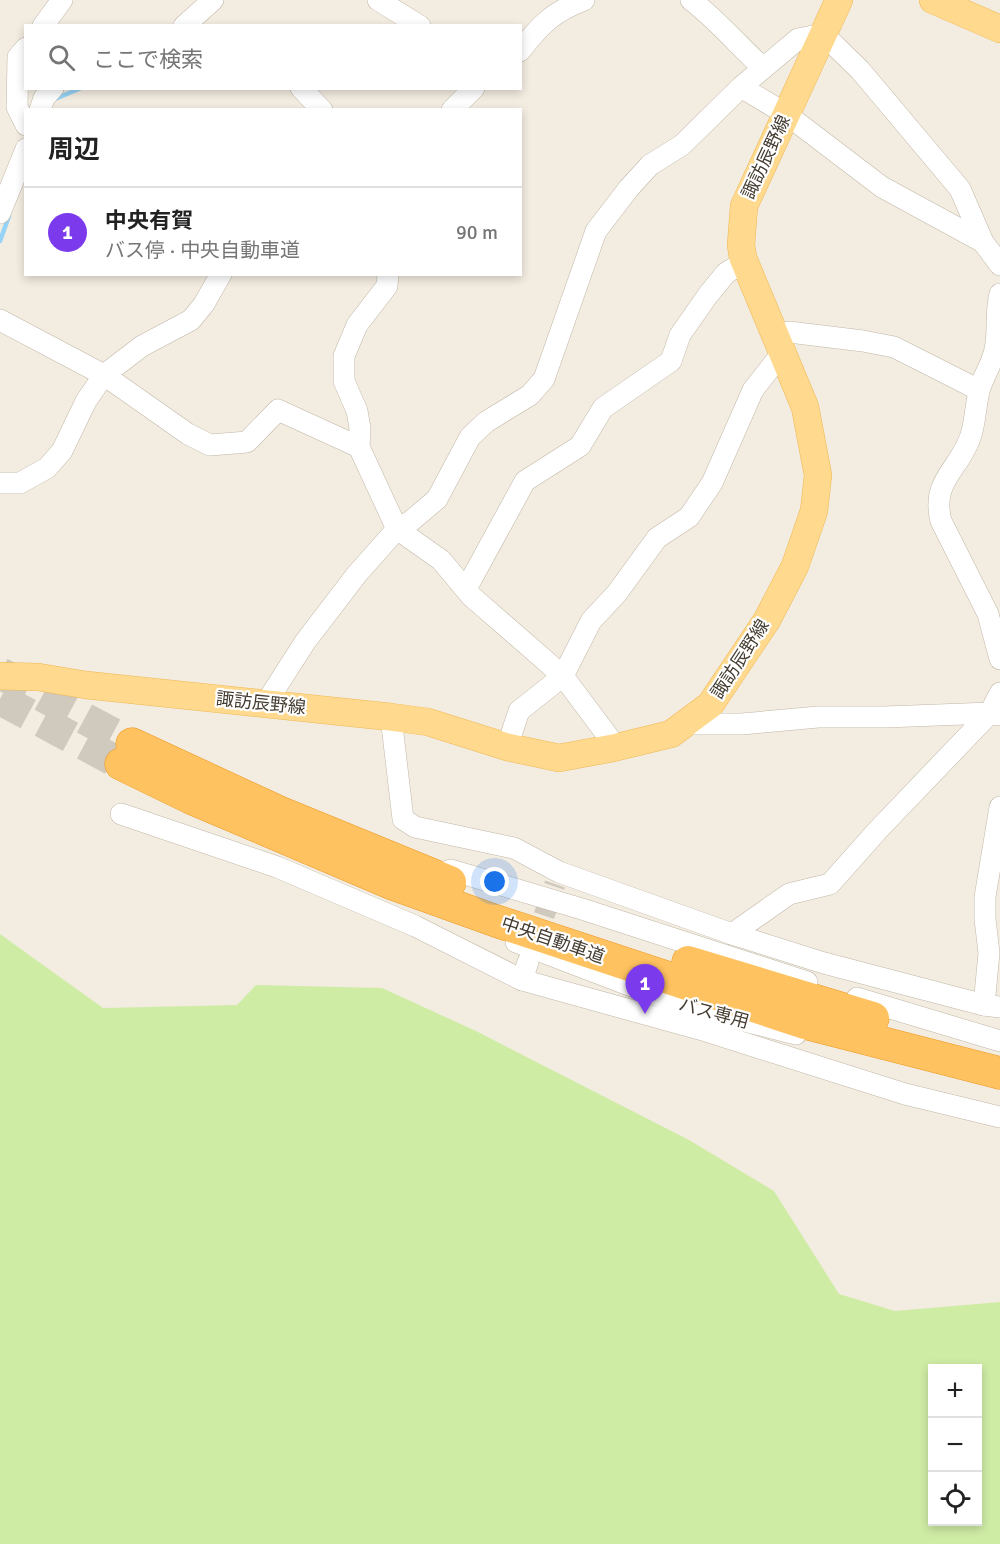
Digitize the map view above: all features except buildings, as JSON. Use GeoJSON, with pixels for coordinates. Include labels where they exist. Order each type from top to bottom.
{"type":"FeatureCollection","features":[{"type":"Feature","properties":{"kind":"highway","name":"中央自動車道"},"geometry":{"type":"LineString","coordinates":[[126,754],[279,812],[433,877],[669,957],[827,1006],[994,1064],[806,1023],[640,970],[393,884],[191,798],[126,754]]}},
{"type":"Feature","properties":{"kind":"main road","name":"諏訪辰野線"},"geometry":{"type":"LineString","coordinates":[[0,676],[38,677],[86,685],[428,722],[507,747],[559,758],[671,734],[710,705],[767,620],[795,566],[814,512],[818,475],[806,406],[744,262],[741,245],[744,206],[839,0]]}},
{"type":"Feature","properties":{"kind":"main road"},"geometry":{"type":"LineString","coordinates":[[933,0],[1000,29]]}},
{"type":"Feature","properties":{"kind":"street"},"geometry":{"type":"LineString","coordinates":[[44,24],[62,0]]}},
{"type":"Feature","properties":{"kind":"street"},"geometry":{"type":"LineString","coordinates":[[378,0],[417,24]]}},
{"type":"Feature","properties":{"kind":"street"},"geometry":{"type":"LineString","coordinates":[[522,48],[540,26],[562,10],[584,0]]}},
{"type":"Feature","properties":{"kind":"street"},"geometry":{"type":"LineString","coordinates":[[691,0],[763,68]]}},
{"type":"Feature","properties":{"kind":"street"},"geometry":{"type":"LineString","coordinates":[[266,703],[305,642],[357,574],[397,529],[411,521],[437,499],[470,437],[486,422],[530,394],[544,379],[596,231],[629,188],[650,165],[682,145],[741,87],[798,39],[823,34],[860,70],[960,189],[983,242],[1000,265]]}},
{"type":"Feature","properties":{"kind":"street"},"geometry":{"type":"LineString","coordinates":[[24,50],[18,57],[16,107],[24,121]]}},
{"type":"Feature","properties":{"kind":"street"},"geometry":{"type":"LineString","coordinates":[[741,87],[786,114],[882,187],[983,242]]}},
{"type":"Feature","properties":{"kind":"street"},"geometry":{"type":"LineString","coordinates":[[41,108],[44,98],[51,90]]}},
{"type":"Feature","properties":{"kind":"street"},"geometry":{"type":"LineString","coordinates":[[303,90],[320,108]]}},
{"type":"Feature","properties":{"kind":"street"},"geometry":{"type":"LineString","coordinates":[[454,108],[472,90]]}},
{"type":"Feature","properties":{"kind":"street"},"geometry":{"type":"LineString","coordinates":[[0,213],[24,153]]}},
{"type":"Feature","properties":{"kind":"street"},"geometry":{"type":"LineString","coordinates":[[466,589],[525,481],[580,446],[603,408],[671,361],[680,335],[708,295],[726,273],[744,262]]}},
{"type":"Feature","properties":{"kind":"street"},"geometry":{"type":"LineString","coordinates":[[0,483],[20,483],[47,468],[62,451],[86,400],[104,375],[142,346],[191,321],[220,276]]}},
{"type":"Feature","properties":{"kind":"street"},"geometry":{"type":"LineString","coordinates":[[388,276],[387,286],[357,325],[344,356],[344,381],[357,411],[360,428],[359,447],[397,529],[441,560],[471,596],[563,675],[616,747]]}},
{"type":"Feature","properties":{"kind":"street"},"geometry":{"type":"LineString","coordinates":[[1000,294],[996,309],[995,350],[979,390],[971,435],[964,453],[946,477],[937,505],[941,521],[988,614],[1000,659]]}},
{"type":"Feature","properties":{"kind":"street"},"geometry":{"type":"LineString","coordinates":[[0,320],[104,375],[188,434],[210,445],[247,442],[278,410],[359,447]]}},
{"type":"Feature","properties":{"kind":"street"},"geometry":{"type":"LineString","coordinates":[[507,747],[519,711],[563,675],[591,621],[617,593],[657,538],[689,517],[712,483],[753,390],[778,344],[789,332],[894,347],[979,390]]}},
{"type":"Feature","properties":{"kind":"street"},"geometry":{"type":"LineString","coordinates":[[732,934],[789,894],[830,884],[877,831],[995,715],[1000,693]]}},
{"type":"Feature","properties":{"kind":"street"},"geometry":{"type":"LineString","coordinates":[[684,724],[742,724],[818,717],[995,715]]}},
{"type":"Feature","properties":{"kind":"street"},"geometry":{"type":"LineString","coordinates":[[391,717],[403,819],[415,827],[514,848],[557,878],[824,963],[992,1006],[985,897],[1000,807]]}},
{"type":"Feature","properties":{"kind":"street"},"geometry":{"type":"LineString","coordinates":[[121,814],[277,867],[525,971],[904,1094],[1000,1117]]}},
{"type":"Feature","properties":{"kind":"street"},"geometry":{"type":"LineString","coordinates":[[433,877],[451,870],[582,909],[879,1006],[1000,1041]]}},
{"type":"Feature","properties":{"kind":"green space"},"geometry":{"type":"Polygon","coordinates":[[[0,934],[103,1008],[237,1005],[256,985],[382,988],[476,1031],[689,1140],[774,1191],[839,1294],[895,1311],[1000,1302],[1000,1544],[0,1544],[0,934]]]}},
{"type":"Feature","properties":{"kind":"waterway"},"geometry":{"type":"LineString","coordinates":[[55,99],[76,90]]}},
{"type":"Feature","properties":{"kind":"waterway"},"geometry":{"type":"LineString","coordinates":[[0,241],[9,216]]}},
{"type":"Feature","properties":{"kind":"tunnel"},"geometry":{"type":"LineString","coordinates":[[0,673],[132,744]]}},
{"type":"Feature","properties":{"kind":"tunnel"},"geometry":{"type":"LineString","coordinates":[[0,699],[121,764]]}},
{"type":"Feature","properties":{"kind":"tunnel"},"geometry":{"type":"LineString","coordinates":[[534,945],[555,884]]}},
{"type":"Feature","properties":{"kind":"place","name":"中央有賀"},"geometry":{"type":"Point","coordinates":[645,1014]}}]}
